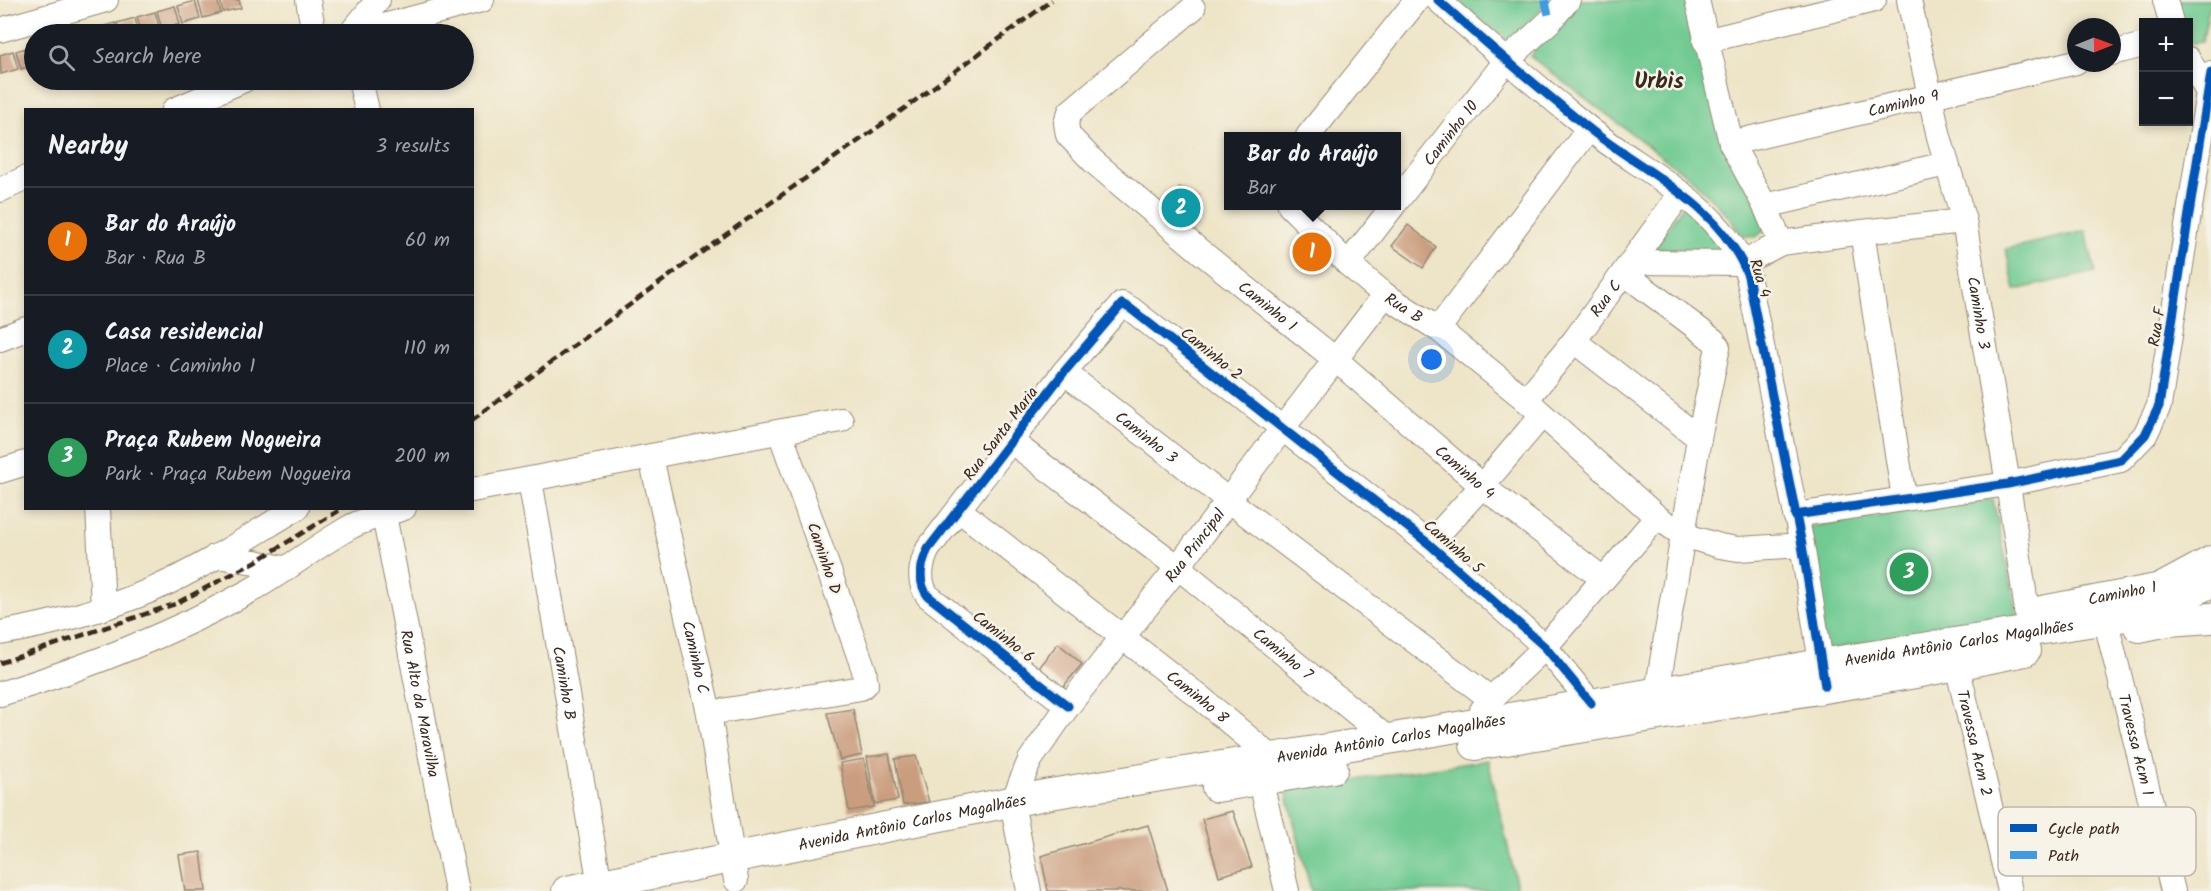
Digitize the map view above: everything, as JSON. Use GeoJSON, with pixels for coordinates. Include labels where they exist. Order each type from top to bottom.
{"type":"FeatureCollection","features":[{"type":"Feature","properties":{"kind":"main road","name":"Avenida Antônio Carlos Magalhães"},"geometry":{"type":"LineString","coordinates":[[567,891],[734,869],[1014,810],[1262,766],[1823,675],[2028,621],[2139,614],[2211,582]]}},
{"type":"Feature","properties":{"kind":"main road","name":"Avenida Antônio Carlos Magalhães"},"geometry":{"type":"LineString","coordinates":[[1014,810],[1050,794],[1262,766],[1388,739],[1657,692],[1823,675],[1957,665],[2168,621],[2211,618]]}},
{"type":"Feature","properties":{"kind":"main road","name":"Avenida Antônio Carlos Magalhães"},"geometry":{"type":"LineString","coordinates":[[679,891],[734,869]]}},
{"type":"Feature","properties":{"kind":"street"},"geometry":{"type":"LineString","coordinates":[[0,30],[106,0]]}},
{"type":"Feature","properties":{"kind":"street"},"geometry":{"type":"LineString","coordinates":[[308,0],[312,24]]}},
{"type":"Feature","properties":{"kind":"street"},"geometry":{"type":"LineString","coordinates":[[359,24],[378,0]]}},
{"type":"Feature","properties":{"kind":"street"},"geometry":{"type":"LineString","coordinates":[[390,24],[482,0]]}},
{"type":"Feature","properties":{"kind":"street"},"geometry":{"type":"LineString","coordinates":[[1311,132],[1417,0]]}},
{"type":"Feature","properties":{"kind":"street","name":"Rua 4"},"geometry":{"type":"LineString","coordinates":[[1438,0],[1506,61],[1589,129],[1681,193],[1710,217],[1743,263],[1748,276],[1802,545],[1823,675]]}},
{"type":"Feature","properties":{"kind":"street","name":"Caminho 10"},"geometry":{"type":"LineString","coordinates":[[1401,196],[1506,61],[1550,21],[1568,0]]}},
{"type":"Feature","properties":{"kind":"street"},"geometry":{"type":"LineString","coordinates":[[1696,0],[1731,143],[1765,206],[1781,243]]}},
{"type":"Feature","properties":{"kind":"street"},"geometry":{"type":"LineString","coordinates":[[1705,41],[1874,0]]}},
{"type":"Feature","properties":{"kind":"street","name":"Caminho 3"},"geometry":{"type":"LineString","coordinates":[[1908,0],[1946,164],[1964,221],[2008,484],[2028,621]]}},
{"type":"Feature","properties":{"kind":"street"},"geometry":{"type":"LineString","coordinates":[[2165,0],[2170,18]]}},
{"type":"Feature","properties":{"kind":"street","name":"Caminho 1"},"geometry":{"type":"LineString","coordinates":[[1193,8],[1070,112],[1066,129],[1068,135],[1094,162],[1201,252],[1335,358]]}},
{"type":"Feature","properties":{"kind":"street"},"geometry":{"type":"LineString","coordinates":[[2121,51],[2139,46]]}},
{"type":"Feature","properties":{"kind":"street","name":"Caminho 9"},"geometry":{"type":"LineString","coordinates":[[1731,143],[2067,64]]}},
{"type":"Feature","properties":{"kind":"street"},"geometry":{"type":"LineString","coordinates":[[2193,64],[2210,82]]}},
{"type":"Feature","properties":{"kind":"street","name":"Rua F"},"geometry":{"type":"LineString","coordinates":[[1795,515],[2008,484],[2121,460],[2145,435],[2159,406],[2210,82]]}},
{"type":"Feature","properties":{"kind":"street"},"geometry":{"type":"LineString","coordinates":[[179,108],[221,90]]}},
{"type":"Feature","properties":{"kind":"street"},"geometry":{"type":"LineString","coordinates":[[362,90],[367,108]]}},
{"type":"Feature","properties":{"kind":"street"},"geometry":{"type":"LineString","coordinates":[[1438,329],[1589,129]]}},
{"type":"Feature","properties":{"kind":"street"},"geometry":{"type":"LineString","coordinates":[[1765,206],[1946,164]]}},
{"type":"Feature","properties":{"kind":"street"},"geometry":{"type":"LineString","coordinates":[[0,190],[24,179]]}},
{"type":"Feature","properties":{"kind":"street","name":"Rua C"},"geometry":{"type":"LineString","coordinates":[[1429,544],[1482,486],[1534,408],[1574,341],[1681,193]]}},
{"type":"Feature","properties":{"kind":"street","name":"Rua B"},"geometry":{"type":"LineString","coordinates":[[1294,210],[1348,264],[1386,295],[1438,329],[1534,408]]}},
{"type":"Feature","properties":{"kind":"street","name":"Caminho 10"},"geometry":{"type":"LineString","coordinates":[[1348,264],[1390,210]]}},
{"type":"Feature","properties":{"kind":"street"},"geometry":{"type":"LineString","coordinates":[[1628,268],[1743,263],[1781,243],[1964,221]]}},
{"type":"Feature","properties":{"kind":"street"},"geometry":{"type":"LineString","coordinates":[[1862,232],[1904,498]]}},
{"type":"Feature","properties":{"kind":"street"},"geometry":{"type":"LineString","coordinates":[[1628,268],[1713,340],[1718,347],[1699,438],[1657,692]]}},
{"type":"Feature","properties":{"kind":"street","name":"Rua Principal"},"geometry":{"type":"LineString","coordinates":[[1014,810],[1030,760],[1068,706],[1178,567],[1335,358],[1386,295]]}},
{"type":"Feature","properties":{"kind":"street","name":"Rua Santa Maria"},"geometry":{"type":"LineString","coordinates":[[923,588],[921,569],[928,549],[1064,372],[1122,304]]}},
{"type":"Feature","properties":{"kind":"street","name":"Caminho 2"},"geometry":{"type":"LineString","coordinates":[[1122,304],[1282,429]]}},
{"type":"Feature","properties":{"kind":"street"},"geometry":{"type":"LineString","coordinates":[[0,339],[24,329]]}},
{"type":"Feature","properties":{"kind":"street"},"geometry":{"type":"LineString","coordinates":[[1574,341],[1699,438]]}},
{"type":"Feature","properties":{"kind":"street","name":"Caminho 4"},"geometry":{"type":"LineString","coordinates":[[1335,358],[1482,486],[1602,578]]}},
{"type":"Feature","properties":{"kind":"street","name":"Caminho 3"},"geometry":{"type":"LineString","coordinates":[[1064,372],[1228,500]]}},
{"type":"Feature","properties":{"kind":"street"},"geometry":{"type":"LineString","coordinates":[[1534,408],[1657,517],[1683,535],[1738,549],[1802,545]]}},
{"type":"Feature","properties":{"kind":"street"},"geometry":{"type":"LineString","coordinates":[[474,490],[651,458],[842,420]]}},
{"type":"Feature","properties":{"kind":"street","name":"Caminho 5"},"geometry":{"type":"LineString","coordinates":[[1282,429],[1429,544],[1545,647],[1590,703]]}},
{"type":"Feature","properties":{"kind":"street","name":"Caminho D"},"geometry":{"type":"LineString","coordinates":[[709,713],[861,688],[866,684],[864,670],[780,432]]}},
{"type":"Feature","properties":{"kind":"street"},"geometry":{"type":"LineString","coordinates":[[1012,442],[1178,567]]}},
{"type":"Feature","properties":{"kind":"street","name":"Caminho C"},"geometry":{"type":"LineString","coordinates":[[651,458],[709,713],[734,869]]}},
{"type":"Feature","properties":{"kind":"street"},"geometry":{"type":"LineString","coordinates":[[0,471],[24,464]]}},
{"type":"Feature","properties":{"kind":"street","name":"Caminho B"},"geometry":{"type":"LineString","coordinates":[[530,480],[600,888]]}},
{"type":"Feature","properties":{"kind":"street"},"geometry":{"type":"LineString","coordinates":[[1228,500],[1491,699]]}},
{"type":"Feature","properties":{"kind":"street"},"geometry":{"type":"LineString","coordinates":[[98,510],[103,608]]}},
{"type":"Feature","properties":{"kind":"street"},"geometry":{"type":"LineString","coordinates":[[0,633],[39,626],[103,608],[156,588],[294,510]]}},
{"type":"Feature","properties":{"kind":"street"},"geometry":{"type":"LineString","coordinates":[[959,510],[1123,638]]}},
{"type":"Feature","properties":{"kind":"street"},"geometry":{"type":"LineString","coordinates":[[0,694],[86,664],[184,624],[248,592],[286,569],[347,517],[394,512]]}},
{"type":"Feature","properties":{"kind":"street","name":"Rua Alto da Maravilha"},"geometry":{"type":"LineString","coordinates":[[394,512],[457,891]]}},
{"type":"Feature","properties":{"kind":"street"},"geometry":{"type":"LineString","coordinates":[[1472,724],[1491,699],[1545,647],[1602,578],[1657,517]]}},
{"type":"Feature","properties":{"kind":"street"},"geometry":{"type":"LineString","coordinates":[[216,556],[255,561],[286,569]]}},
{"type":"Feature","properties":{"kind":"street","name":"Caminho 1"},"geometry":{"type":"LineString","coordinates":[[2028,621],[2161,585],[2211,558]]}},
{"type":"Feature","properties":{"kind":"street","name":"Caminho 7"},"geometry":{"type":"LineString","coordinates":[[1178,567],[1388,739]]}},
{"type":"Feature","properties":{"kind":"street","name":"Caminho 6"},"geometry":{"type":"LineString","coordinates":[[923,588],[928,596],[1068,706]]}},
{"type":"Feature","properties":{"kind":"street","name":"Travessa Acm 1"},"geometry":{"type":"LineString","coordinates":[[2109,634],[2152,807]]}},
{"type":"Feature","properties":{"kind":"street","name":"Caminho 8"},"geometry":{"type":"LineString","coordinates":[[1123,638],[1201,698],[1262,766]]}},
{"type":"Feature","properties":{"kind":"street","name":"Travessa Acm 2"},"geometry":{"type":"LineString","coordinates":[[1957,665],[1998,840]]}},
{"type":"Feature","properties":{"kind":"street"},"geometry":{"type":"LineString","coordinates":[[1030,760],[1050,794]]}},
{"type":"Feature","properties":{"kind":"street"},"geometry":{"type":"LineString","coordinates":[[1262,766],[1287,891]]}},
{"type":"Feature","properties":{"kind":"street"},"geometry":{"type":"LineString","coordinates":[[1014,810],[1029,891]]}},
{"type":"Feature","properties":{"kind":"street","name":"Travessa Acm 2"},"geometry":{"type":"LineString","coordinates":[[2006,876],[2010,891]]}},
{"type":"Feature","properties":{"kind":"street","name":"Travessa Acm 1"},"geometry":{"type":"LineString","coordinates":[[2169,876],[2173,891]]}},
{"type":"Feature","properties":{"kind":"green space"},"geometry":{"type":"Polygon","coordinates":[[[1453,0],[1548,0],[1512,43],[1453,0]]]}},
{"type":"Feature","properties":{"kind":"green space"},"geometry":{"type":"Polygon","coordinates":[[[1574,0],[1689,0],[1765,230],[1756,237],[1740,233],[1729,217],[1694,181],[1530,56],[1574,0]]]}},
{"type":"Feature","properties":{"kind":"green space"},"geometry":{"type":"Polygon","coordinates":[[[2168,0],[2211,0],[2202,42],[2193,43],[2193,18],[2172,18],[2168,0]]]}},
{"type":"Feature","properties":{"kind":"green space"},"geometry":{"type":"Polygon","coordinates":[[[1691,193],[1722,225],[1722,255],[1688,249],[1653,250],[1691,193]]]}},
{"type":"Feature","properties":{"kind":"green space"},"geometry":{"type":"Polygon","coordinates":[[[2086,231],[2095,272],[2015,290],[2006,249],[2086,231]]]}},
{"type":"Feature","properties":{"kind":"green space"},"geometry":{"type":"Polygon","coordinates":[[[1993,499],[2018,616],[1824,651],[1801,528],[1993,499]]]}},
{"type":"Feature","properties":{"kind":"green space"},"geometry":{"type":"Polygon","coordinates":[[[1488,760],[1518,891],[1311,891],[1286,790],[1488,760]]]}},
{"type":"Feature","properties":{"kind":"building"},"geometry":{"type":"Polygon","coordinates":[[[198,0],[217,0],[221,13],[203,18],[198,0]]]}},
{"type":"Feature","properties":{"kind":"building"},"geometry":{"type":"Polygon","coordinates":[[[220,0],[239,0],[241,8],[223,12],[220,0]]]}},
{"type":"Feature","properties":{"kind":"building"},"geometry":{"type":"Polygon","coordinates":[[[195,1],[200,19],[183,24],[178,6],[195,1]]]}},
{"type":"Feature","properties":{"kind":"building"},"geometry":{"type":"Polygon","coordinates":[[[175,6],[180,24],[161,24],[157,11],[175,6]]]}},
{"type":"Feature","properties":{"kind":"building"},"geometry":{"type":"Polygon","coordinates":[[[155,12],[158,24],[139,24],[137,17],[155,12]]]}},
{"type":"Feature","properties":{"kind":"building"},"geometry":{"type":"Polygon","coordinates":[[[135,18],[136,24],[117,24],[135,18]]]}},
{"type":"Feature","properties":{"kind":"building"},"geometry":{"type":"Polygon","coordinates":[[[24,49],[24,68],[21,69],[16,51],[24,49]]]}},
{"type":"Feature","properties":{"kind":"building"},"geometry":{"type":"Polygon","coordinates":[[[13,51],[18,69],[1,74],[0,55],[13,51]]]}},
{"type":"Feature","properties":{"kind":"building"},"geometry":{"type":"Polygon","coordinates":[[[1180,187],[1201,202],[1183,228],[1162,213],[1180,187]]]}},
{"type":"Feature","properties":{"kind":"building"},"geometry":{"type":"Polygon","coordinates":[[[1408,225],[1436,247],[1423,268],[1392,246],[1408,225]]]}},
{"type":"Feature","properties":{"kind":"building"},"geometry":{"type":"Polygon","coordinates":[[[1058,643],[1082,664],[1063,687],[1039,668],[1058,643]]]}},
{"type":"Feature","properties":{"kind":"building"},"geometry":{"type":"Polygon","coordinates":[[[853,709],[862,755],[840,760],[827,713],[853,709]]]}},
{"type":"Feature","properties":{"kind":"building"},"geometry":{"type":"Polygon","coordinates":[[[889,754],[898,800],[875,804],[867,757],[889,754]]]}},
{"type":"Feature","properties":{"kind":"building"},"geometry":{"type":"Polygon","coordinates":[[[916,756],[929,802],[903,805],[895,759],[916,756]]]}},
{"type":"Feature","properties":{"kind":"building"},"geometry":{"type":"Polygon","coordinates":[[[864,759],[874,807],[849,811],[840,763],[864,759]]]}},
{"type":"Feature","properties":{"kind":"building"},"geometry":{"type":"Polygon","coordinates":[[[1233,811],[1252,867],[1219,876],[1202,819],[1233,811]]]}},
{"type":"Feature","properties":{"kind":"building"},"geometry":{"type":"Polygon","coordinates":[[[1148,825],[1168,891],[1048,891],[1041,856],[1148,825]]]}},
{"type":"Feature","properties":{"kind":"building"},"geometry":{"type":"Polygon","coordinates":[[[201,852],[206,891],[185,891],[179,855],[201,852]]]}},
{"type":"Feature","properties":{"kind":"railway"},"geometry":{"type":"LineString","coordinates":[[474,419],[1052,0]]}},
{"type":"Feature","properties":{"kind":"railway"},"geometry":{"type":"LineString","coordinates":[[0,663],[175,604],[255,562],[340,510]]}},
{"type":"Feature","properties":{"kind":"marked path"},"geometry":{"type":"LineString","coordinates":[[1545,0],[1550,21]]}},
{"type":"Feature","properties":{"kind":"cycle path"},"geometry":{"type":"LineString","coordinates":[[1438,0],[1587,127],[1700,209],[1719,228],[1735,251],[1748,276],[1802,545],[1825,686]]}},
{"type":"Feature","properties":{"kind":"cycle path"},"geometry":{"type":"LineString","coordinates":[[1795,515],[2008,484],[2121,460],[2145,435],[2159,406],[2211,73]]}},
{"type":"Feature","properties":{"kind":"cycle path"},"geometry":{"type":"LineString","coordinates":[[1068,706],[928,596],[922,585],[922,566],[928,549],[1064,372],[1122,304],[1429,544],[1545,647],[1591,703]]}},
{"type":"Feature","properties":{"kind":"place","name":"Casa residencial"},"geometry":{"type":"Point","coordinates":[1181,208]}},
{"type":"Feature","properties":{"kind":"place","name":"Bar do Araújo"},"geometry":{"type":"Point","coordinates":[1312,252]}},
{"type":"Feature","properties":{"kind":"place","name":"Praça Rubem Nogueira"},"geometry":{"type":"Point","coordinates":[1909,572]}},
{"type":"Feature","properties":{"kind":"district","name":"Urbis"},"geometry":{"type":"Point","coordinates":[1659,80]}}]}
